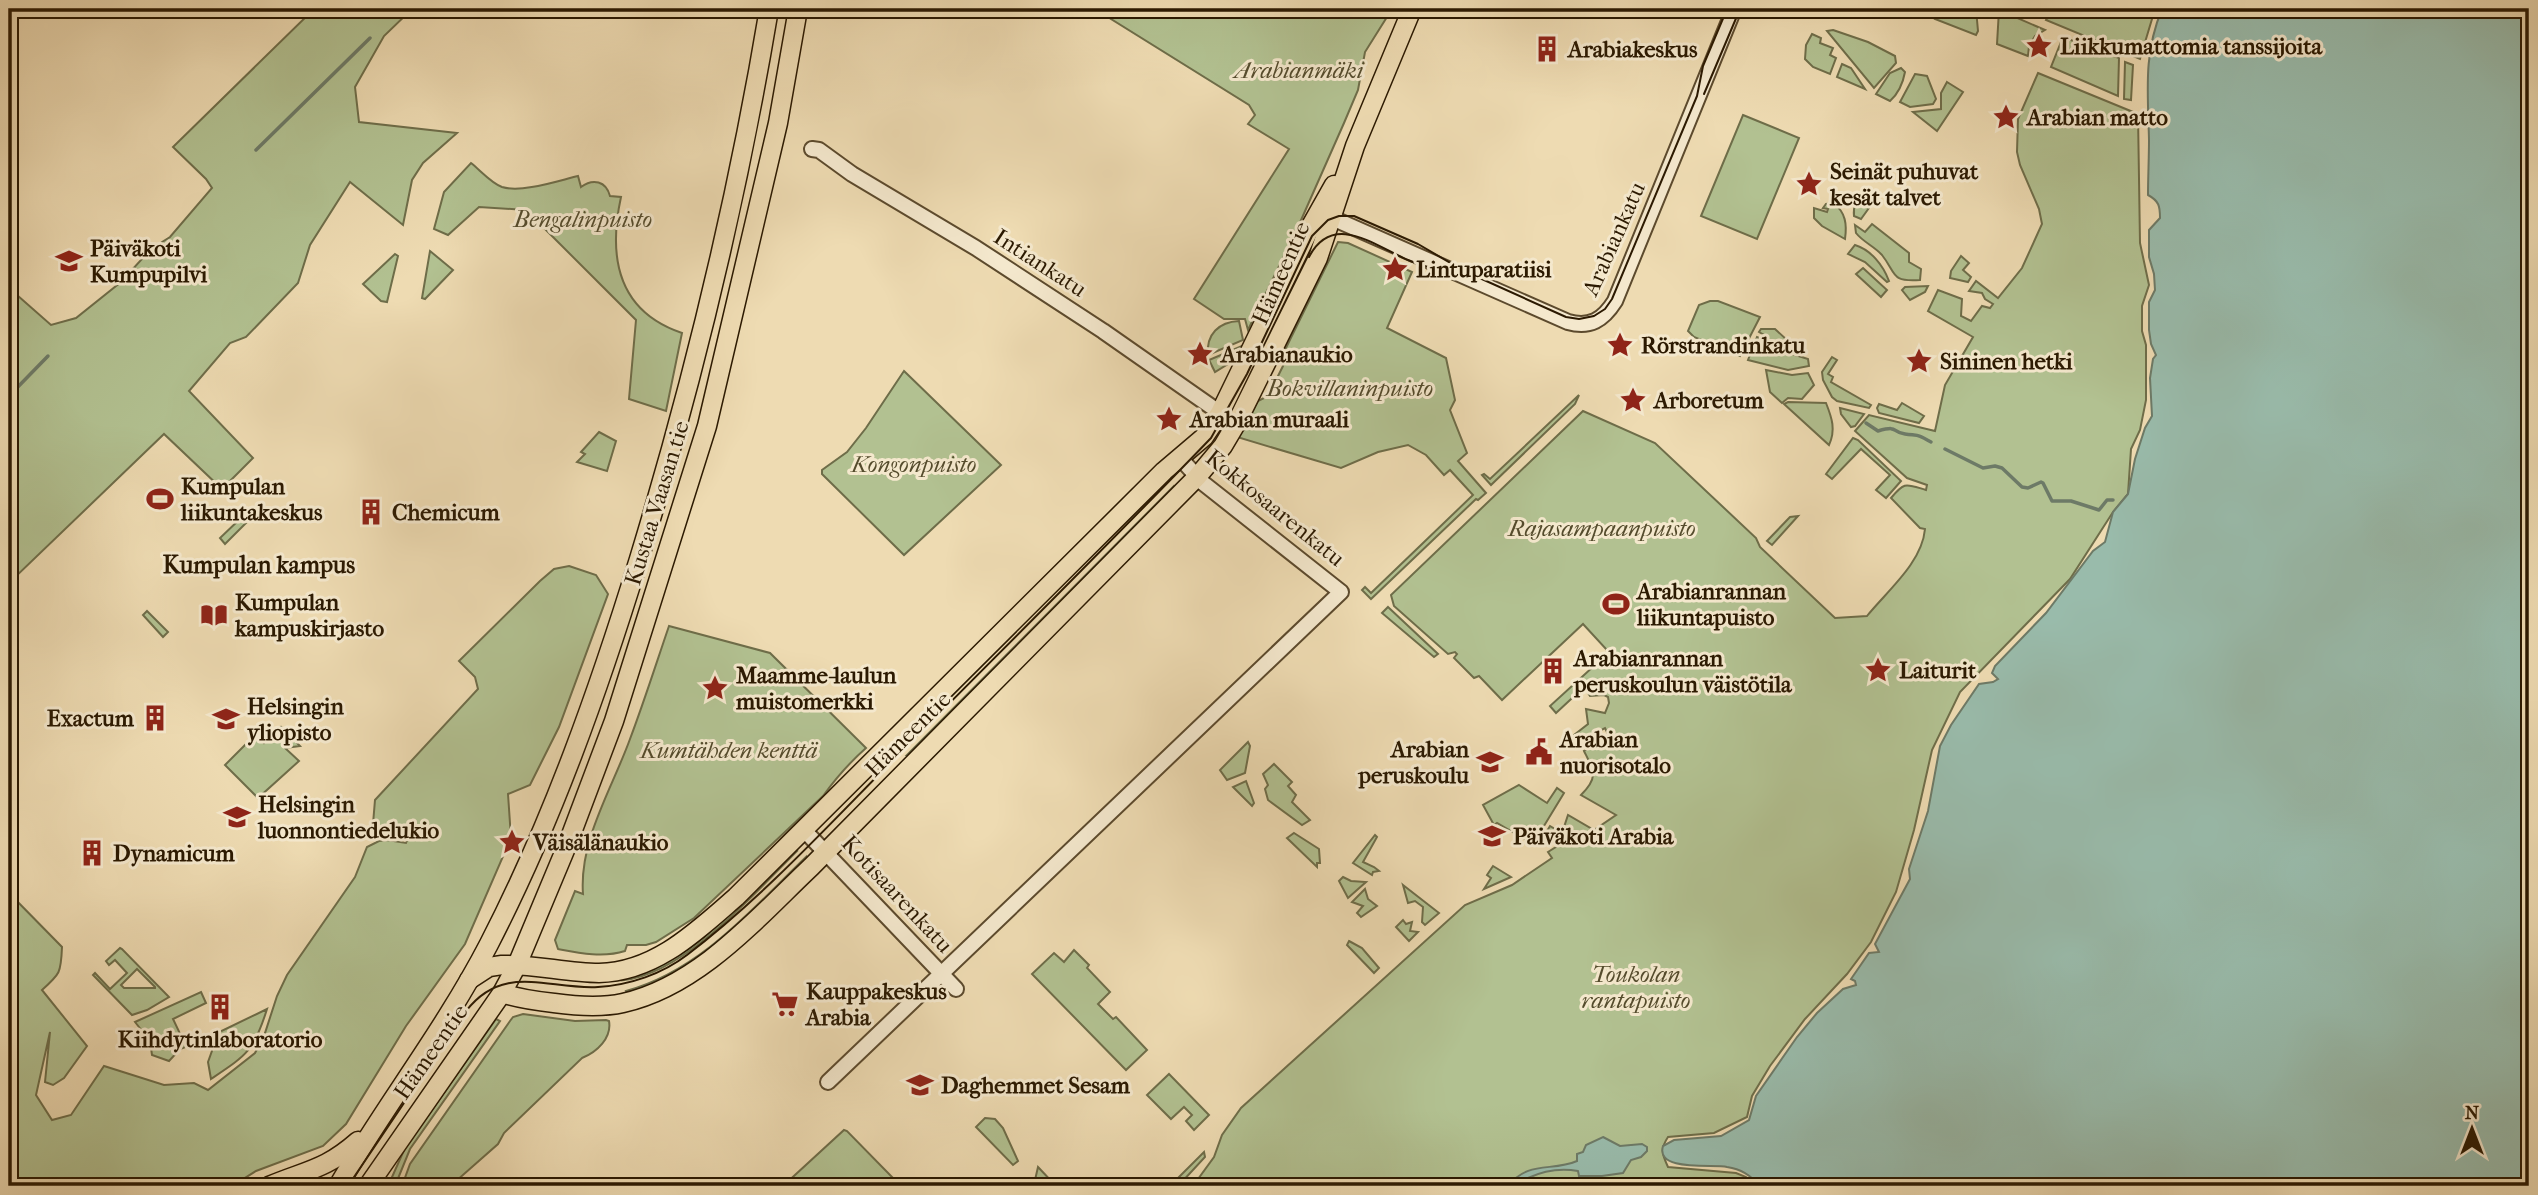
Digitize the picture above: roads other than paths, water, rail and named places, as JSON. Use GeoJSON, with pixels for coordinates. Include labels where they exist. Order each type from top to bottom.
{"type":"FeatureCollection","features":[{"type":"Feature","properties":{"kind":"main road","name":"Kustaa Vaasan tie"},"geometry":{"type":"LineString","coordinates":[[491,941],[540,832],[588,714],[681,418],[754,98],[769,9]]}},
{"type":"Feature","properties":{"kind":"main road","name":"Kustaa Vaasan tie"},"geometry":{"type":"LineString","coordinates":[[502,993],[517,965],[568,843],[614,721],[704,436],[718,386],[778,123],[798,9]]}},
{"type":"Feature","properties":{"kind":"main road","name":"Hämeentie"},"geometry":{"type":"LineString","coordinates":[[489,967],[517,965],[598,973],[634,967],[655,959],[702,927],[804,830],[1164,471],[1204,437],[1220,413],[1325,215],[1412,9]]}},
{"type":"Feature","properties":{"kind":"main road","name":"Hämeentie"},"geometry":{"type":"LineString","coordinates":[[368,1186],[502,993],[518,999],[570,1005],[611,1004],[638,999],[680,980],[707,961],[826,852],[1197,477],[1237,424],[1318,258],[1325,215]]}},
{"type":"Feature","properties":{"kind":"main road"},"geometry":{"type":"LineString","coordinates":[[491,941],[489,977],[502,993]]}},
{"type":"Feature","properties":{"kind":"main road","name":"Hämeentie"},"geometry":{"type":"LineString","coordinates":[[338,1186],[371,1129],[433,1040],[491,941]]}},
{"type":"Feature","properties":{"kind":"main road"},"geometry":{"type":"LineString","coordinates":[[469,980],[489,967]]}},
{"type":"Feature","properties":{"kind":"main road"},"geometry":{"type":"LineString","coordinates":[[269,1186],[325,1166],[340,1157],[371,1129]]}},
{"type":"Feature","properties":{"kind":"main road"},"geometry":{"type":"LineString","coordinates":[[379,1186],[389,1156]]}},
{"type":"Feature","properties":{"kind":"street","name":"Arabiankatu"},"geometry":{"type":"LineString","coordinates":[[1325,215],[1568,322],[1585,325],[1598,321],[1615,301],[1734,9]]}},
{"type":"Feature","properties":{"kind":"street","name":"Intiankatu"},"geometry":{"type":"LineString","coordinates":[[812,149],[819,150],[852,174],[976,248],[1103,331],[1237,424]]}},
{"type":"Feature","properties":{"kind":"street","name":"Kokkosaarenkatu"},"geometry":{"type":"LineString","coordinates":[[942,975],[1060,858],[1341,592],[1197,477],[1181,458]]}},
{"type":"Feature","properties":{"kind":"street","name":"Kotisaarenkatu"},"geometry":{"type":"LineString","coordinates":[[804,830],[957,989]]}},
{"type":"Feature","properties":{"kind":"street"},"geometry":{"type":"LineString","coordinates":[[828,1082],[942,975]]}},
{"type":"Feature","properties":{"kind":"waterway"},"geometry":{"type":"LineString","coordinates":[[256,150],[370,38]]}},
{"type":"Feature","properties":{"kind":"waterway"},"geometry":{"type":"LineString","coordinates":[[9,396],[48,356]]}},
{"type":"Feature","properties":{"kind":"waterway"},"geometry":{"type":"LineString","coordinates":[[1866,423],[1878,431],[1892,429],[1921,436],[1931,442]]}},
{"type":"Feature","properties":{"kind":"waterway"},"geometry":{"type":"LineString","coordinates":[[1945,449],[1983,468],[2002,468],[2022,487],[2028,488],[2041,482],[2052,501],[2071,501],[2099,510],[2107,500],[2113,500]]}},
{"type":"Feature","properties":{"kind":"tram line"},"geometry":{"type":"LineString","coordinates":[[348,1186],[466,1011],[481,996],[496,987],[511,983],[598,987],[622,984],[656,973],[687,955],[745,907],[800,855],[1211,438],[1247,374],[1312,236],[1328,220],[1339,216],[1354,216],[1418,244],[1464,271],[1566,317],[1579,319],[1594,316],[1605,309],[1612,299],[1697,96],[1703,66],[1727,9]]}},
{"type":"Feature","properties":{"kind":"tram line"},"geometry":{"type":"LineString","coordinates":[[1704,94],[1740,9]]}},
{"type":"Feature","properties":{"kind":"tram line"},"geometry":{"type":"LineString","coordinates":[[1309,257],[1319,243],[1330,236],[1342,234],[1369,241],[1408,260],[1465,279]]}},
{"type":"Feature","properties":{"kind":"place","name":"Liikkumattomia tanssijoita"},"geometry":{"type":"Point","coordinates":[2039,46]}},
{"type":"Feature","properties":{"kind":"place","name":"Arabiakeskus"},"geometry":{"type":"Point","coordinates":[1547,49]}},
{"type":"Feature","properties":{"kind":"place","name":"Arabian matto"},"geometry":{"type":"Point","coordinates":[2006,117]}},
{"type":"Feature","properties":{"kind":"place","name":"Seinät puhuvat kesät talvet"},"geometry":{"type":"Point","coordinates":[1809,184]}},
{"type":"Feature","properties":{"kind":"place","name":"Päiväkoti Kumpupilvi"},"geometry":{"type":"Point","coordinates":[69,261]}},
{"type":"Feature","properties":{"kind":"place","name":"Lintuparatiisi"},"geometry":{"type":"Point","coordinates":[1395,269]}},
{"type":"Feature","properties":{"kind":"place","name":"Rörstrandinkatu"},"geometry":{"type":"Point","coordinates":[1620,345]}},
{"type":"Feature","properties":{"kind":"place","name":"Arabianaukio"},"geometry":{"type":"Point","coordinates":[1200,354]}},
{"type":"Feature","properties":{"kind":"place","name":"Sininen hetki"},"geometry":{"type":"Point","coordinates":[1919,361]}},
{"type":"Feature","properties":{"kind":"place","name":"Arboretum"},"geometry":{"type":"Point","coordinates":[1633,400]}},
{"type":"Feature","properties":{"kind":"place","name":"Arabian muraali"},"geometry":{"type":"Point","coordinates":[1169,419]}},
{"type":"Feature","properties":{"kind":"place","name":"Kumpulan liikuntakeskus"},"geometry":{"type":"Point","coordinates":[160,499]}},
{"type":"Feature","properties":{"kind":"place","name":"Chemicum"},"geometry":{"type":"Point","coordinates":[371,512]}},
{"type":"Feature","properties":{"kind":"place","name":"Arabianrannan liikuntapuisto"},"geometry":{"type":"Point","coordinates":[1616,604]}},
{"type":"Feature","properties":{"kind":"place","name":"Kumpulan kampuskirjasto"},"geometry":{"type":"Point","coordinates":[214,615]}},
{"type":"Feature","properties":{"kind":"place","name":"Laiturit"},"geometry":{"type":"Point","coordinates":[1878,670]}},
{"type":"Feature","properties":{"kind":"place","name":"Arabianrannan peruskoulun väistötila"},"geometry":{"type":"Point","coordinates":[1553,671]}},
{"type":"Feature","properties":{"kind":"place","name":"Maamme-laulun muistomerkki"},"geometry":{"type":"Point","coordinates":[715,688]}},
{"type":"Feature","properties":{"kind":"place","name":"Exactum"},"geometry":{"type":"Point","coordinates":[155,718]}},
{"type":"Feature","properties":{"kind":"place","name":"Helsingin yliopisto"},"geometry":{"type":"Point","coordinates":[226,719]}},
{"type":"Feature","properties":{"kind":"place","name":"Arabian nuorisotalo"},"geometry":{"type":"Point","coordinates":[1539,752]}},
{"type":"Feature","properties":{"kind":"place","name":"Arabian peruskoulu"},"geometry":{"type":"Point","coordinates":[1490,762]}},
{"type":"Feature","properties":{"kind":"place","name":"Helsingin luonnontiedelukio"},"geometry":{"type":"Point","coordinates":[237,817]}},
{"type":"Feature","properties":{"kind":"place","name":"Päiväkoti Arabia"},"geometry":{"type":"Point","coordinates":[1492,836]}},
{"type":"Feature","properties":{"kind":"place","name":"Väisälänaukio"},"geometry":{"type":"Point","coordinates":[512,842]}},
{"type":"Feature","properties":{"kind":"place","name":"Dynamicum"},"geometry":{"type":"Point","coordinates":[92,853]}},
{"type":"Feature","properties":{"kind":"place","name":"Kauppakeskus Arabia"},"geometry":{"type":"Point","coordinates":[785,1004]}},
{"type":"Feature","properties":{"kind":"place","name":"Kiihdytinlaboratorio"},"geometry":{"type":"Point","coordinates":[220,1007]}},
{"type":"Feature","properties":{"kind":"place","name":"Daghemmet Sesam"},"geometry":{"type":"Point","coordinates":[920,1085]}},
{"type":"Feature","properties":{"kind":"district","name":"Kumpulan kampus"},"geometry":{"type":"Point","coordinates":[259,565]}},
{"type":"Feature","properties":{"kind":"park label","name":"Arabianmäki"},"geometry":{"type":"Point","coordinates":[1299,70]}},
{"type":"Feature","properties":{"kind":"park label","name":"Bengalinpuisto"},"geometry":{"type":"Point","coordinates":[583,219]}},
{"type":"Feature","properties":{"kind":"park label","name":"Bokvillaninpuisto"},"geometry":{"type":"Point","coordinates":[1350,388]}},
{"type":"Feature","properties":{"kind":"park label","name":"Kongonpuisto"},"geometry":{"type":"Point","coordinates":[914,464]}},
{"type":"Feature","properties":{"kind":"park label","name":"Rajasampaanpuisto"},"geometry":{"type":"Point","coordinates":[1602,528]}},
{"type":"Feature","properties":{"kind":"park label","name":"Kumtähden kenttä"},"geometry":{"type":"Point","coordinates":[729,750]}},
{"type":"Feature","properties":{"kind":"park label","name":"Toukolan rantapuisto"},"geometry":{"type":"Point","coordinates":[1636,987]}}]}
